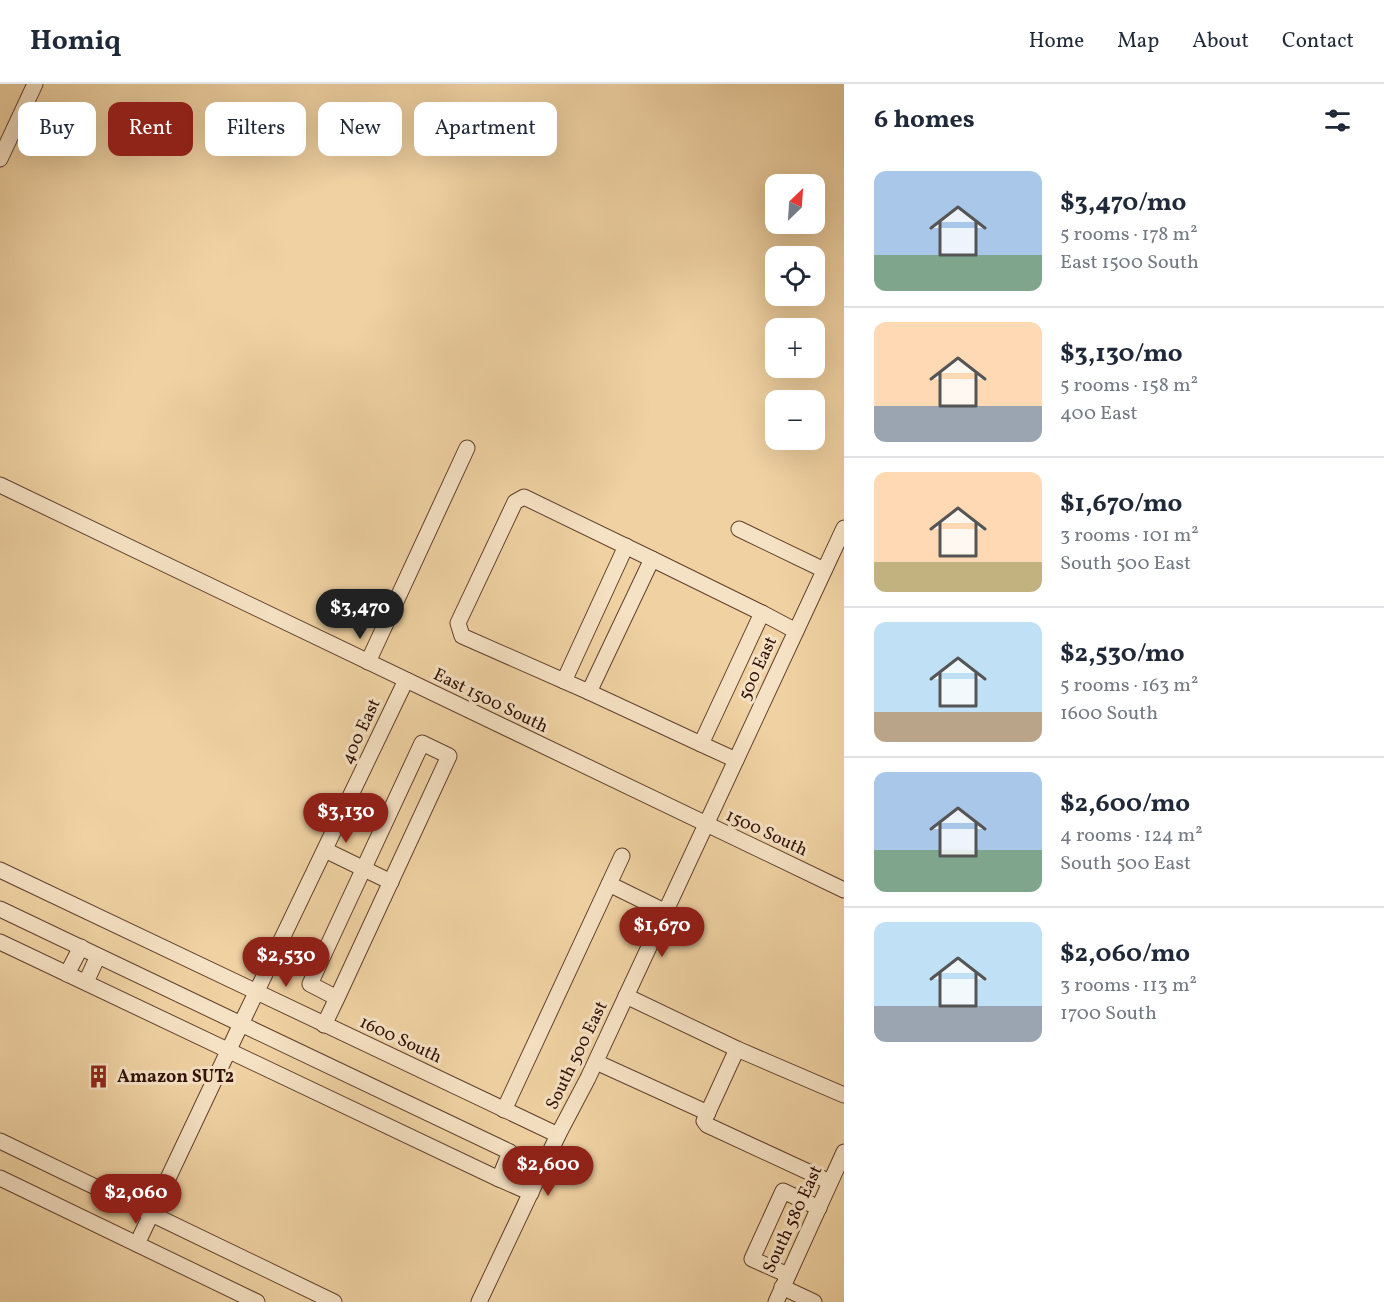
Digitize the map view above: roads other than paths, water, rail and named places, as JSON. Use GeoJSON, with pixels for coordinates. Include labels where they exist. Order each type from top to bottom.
{"type":"FeatureCollection","features":[{"type":"Feature","properties":{"kind":"street"},"geometry":{"type":"LineString","coordinates":[[0,159],[35,84]]}},
{"type":"Feature","properties":{"kind":"street"},"geometry":{"type":"LineString","coordinates":[[368,662],[466,448]]}},
{"type":"Feature","properties":{"kind":"street","name":"East 1500 South"},"geometry":{"type":"LineString","coordinates":[[0,485],[706,825]]}},
{"type":"Feature","properties":{"kind":"street"},"geometry":{"type":"LineString","coordinates":[[736,760],[462,636],[458,623],[515,502],[524,497],[796,631]]}},
{"type":"Feature","properties":{"kind":"street","name":"500 East"},"geometry":{"type":"LineString","coordinates":[[706,825],[844,528]]}},
{"type":"Feature","properties":{"kind":"street"},"geometry":{"type":"LineString","coordinates":[[739,529],[825,570]]}},
{"type":"Feature","properties":{"kind":"street"},"geometry":{"type":"LineString","coordinates":[[564,681],[626,546]]}},
{"type":"Feature","properties":{"kind":"street"},"geometry":{"type":"LineString","coordinates":[[589,692],[652,559]]}},
{"type":"Feature","properties":{"kind":"street"},"geometry":{"type":"LineString","coordinates":[[701,744],[762,613]]}},
{"type":"Feature","properties":{"kind":"street","name":"400 East"},"geometry":{"type":"LineString","coordinates":[[137,1244],[406,680]]}},
{"type":"Feature","properties":{"kind":"street"},"geometry":{"type":"LineString","coordinates":[[324,1025],[337,998],[391,882],[449,756],[422,743],[310,984],[337,998]]}},
{"type":"Feature","properties":{"kind":"street","name":"1500 South"},"geometry":{"type":"LineString","coordinates":[[706,825],[844,890]]}},
{"type":"Feature","properties":{"kind":"street","name":"South 500 East"},"geometry":{"type":"LineString","coordinates":[[479,1302],[558,1135],[596,1062],[706,825]]}},
{"type":"Feature","properties":{"kind":"street"},"geometry":{"type":"LineString","coordinates":[[325,850],[391,882]]}},
{"type":"Feature","properties":{"kind":"street"},"geometry":{"type":"LineString","coordinates":[[504,1110],[622,856]]}},
{"type":"Feature","properties":{"kind":"street","name":"1600 South"},"geometry":{"type":"LineString","coordinates":[[0,870],[558,1135]]}},
{"type":"Feature","properties":{"kind":"street"},"geometry":{"type":"LineString","coordinates":[[609,884],[666,912]]}},
{"type":"Feature","properties":{"kind":"street"},"geometry":{"type":"LineString","coordinates":[[0,909],[510,1152],[499,1179]]}},
{"type":"Feature","properties":{"kind":"street"},"geometry":{"type":"LineString","coordinates":[[0,942],[531,1193]]}},
{"type":"Feature","properties":{"kind":"street"},"geometry":{"type":"LineString","coordinates":[[68,974],[81,947]]}},
{"type":"Feature","properties":{"kind":"street"},"geometry":{"type":"LineString","coordinates":[[86,982],[98,956]]}},
{"type":"Feature","properties":{"kind":"street"},"geometry":{"type":"LineString","coordinates":[[627,996],[737,1049],[844,1095]]}},
{"type":"Feature","properties":{"kind":"street"},"geometry":{"type":"LineString","coordinates":[[737,1049],[704,1120],[707,1125],[830,1182]]}},
{"type":"Feature","properties":{"kind":"street"},"geometry":{"type":"LineString","coordinates":[[596,1062],[708,1113]]}},
{"type":"Feature","properties":{"kind":"street"},"geometry":{"type":"LineString","coordinates":[[0,1141],[334,1302]]}},
{"type":"Feature","properties":{"kind":"street","name":"South 580 East"},"geometry":{"type":"LineString","coordinates":[[776,1302],[830,1182],[842,1162]]}},
{"type":"Feature","properties":{"kind":"street"},"geometry":{"type":"LineString","coordinates":[[0,1178],[257,1302]]}},
{"type":"Feature","properties":{"kind":"street"},"geometry":{"type":"LineString","coordinates":[[814,1302],[752,1259],[783,1191],[819,1208]]}},
{"type":"Feature","properties":{"kind":"place","name":"Amazon SUT2"},"geometry":{"type":"Point","coordinates":[99,1076]}}]}
